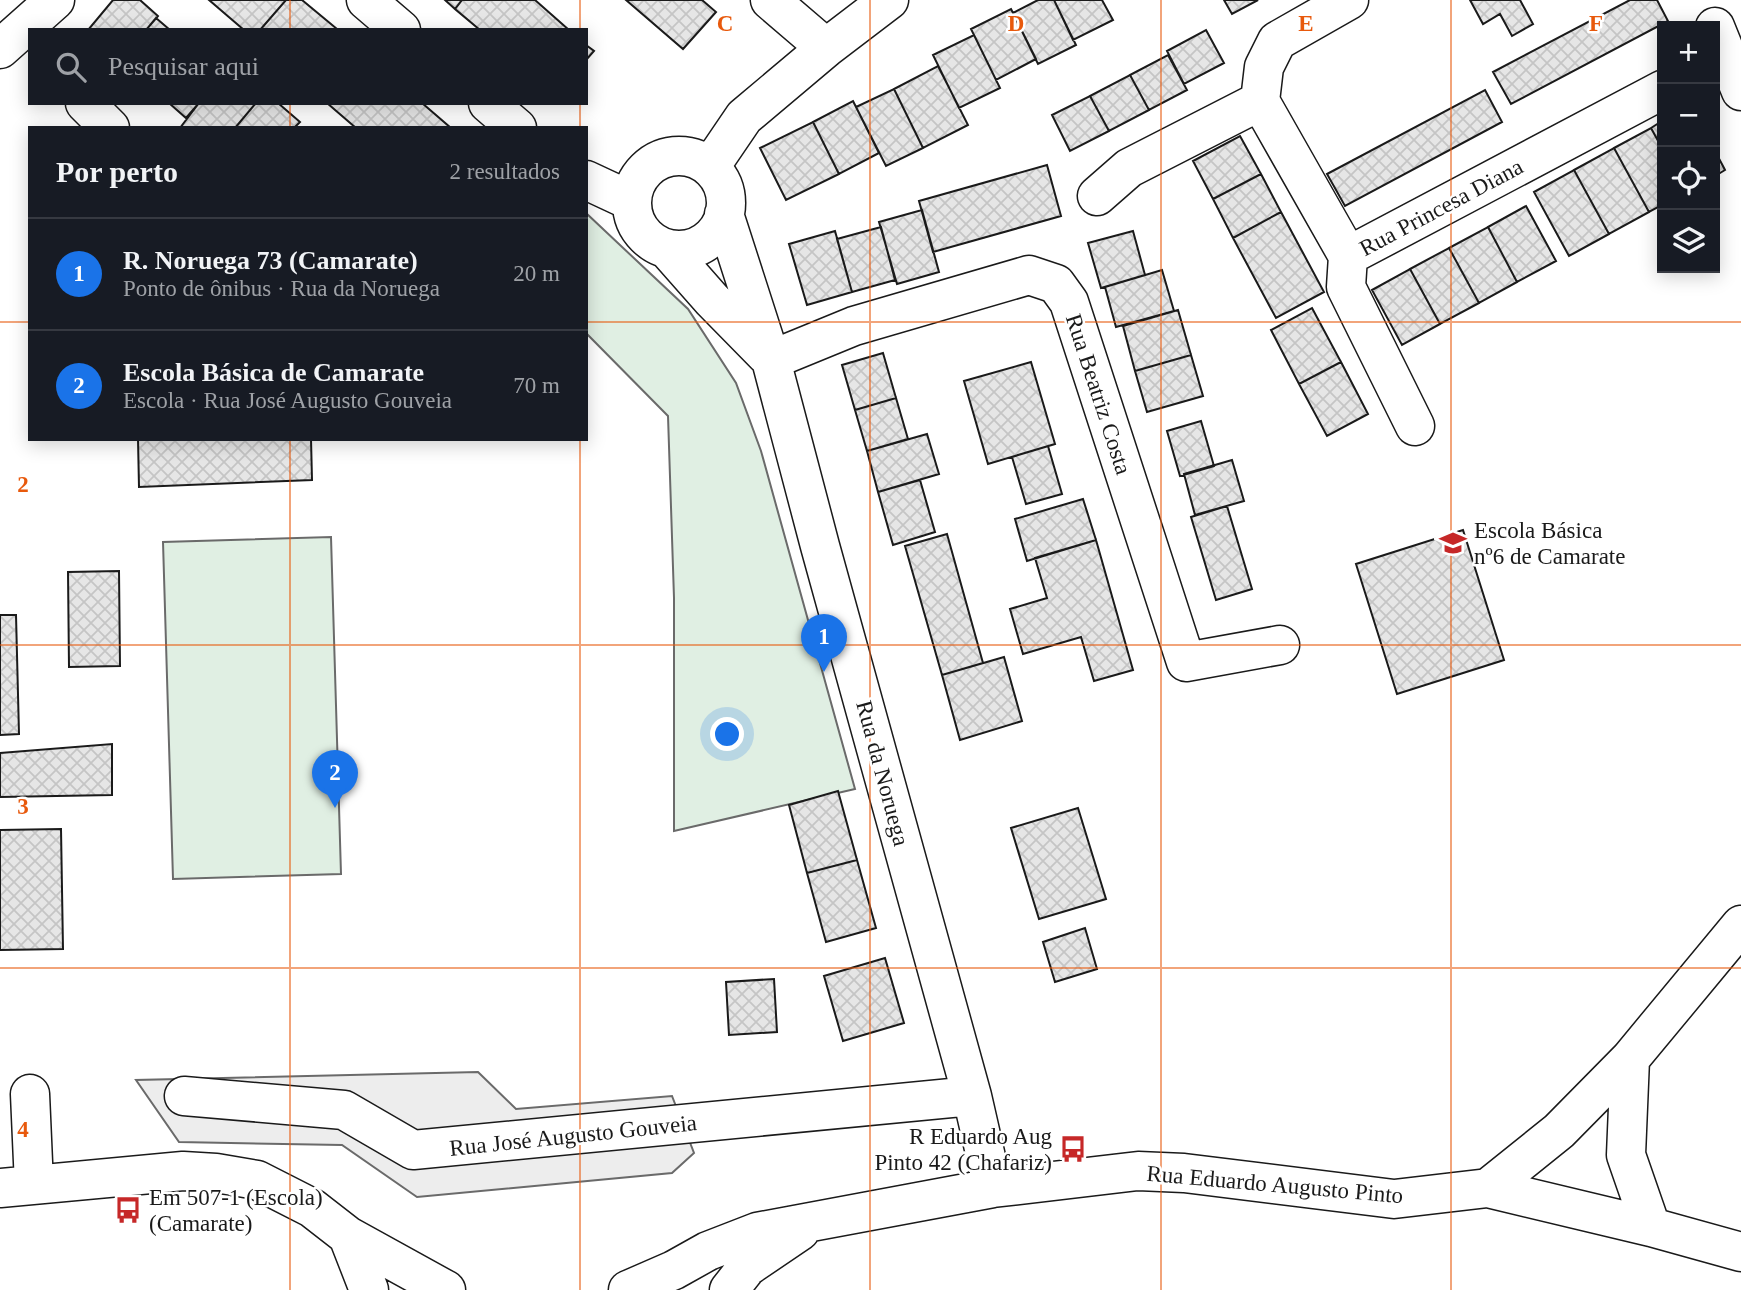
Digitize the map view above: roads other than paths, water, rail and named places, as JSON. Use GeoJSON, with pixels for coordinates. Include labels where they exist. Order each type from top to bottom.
{"type":"FeatureCollection","features":[{"type":"Feature","properties":{"kind":"street"},"geometry":{"type":"LineString","coordinates":[[30,28],[55,0]]}},
{"type":"Feature","properties":{"kind":"street"},"geometry":{"type":"LineString","coordinates":[[366,0],[399,28]]}},
{"type":"Feature","properties":{"kind":"street"},"geometry":{"type":"LineString","coordinates":[[770,0],[826,48]]}},
{"type":"Feature","properties":{"kind":"street"},"geometry":{"type":"LineString","coordinates":[[710,167],[744,117],[826,48],[890,0]]}},
{"type":"Feature","properties":{"kind":"street"},"geometry":{"type":"LineString","coordinates":[[1348,256],[1260,101],[1264,67],[1277,41],[1349,0]]}},
{"type":"Feature","properties":{"kind":"street"},"geometry":{"type":"LineString","coordinates":[[1704,0],[1711,21]]}},
{"type":"Feature","properties":{"kind":"street"},"geometry":{"type":"LineString","coordinates":[[15,45],[28,30]]}},
{"type":"Feature","properties":{"kind":"street"},"geometry":{"type":"LineString","coordinates":[[1720,47],[1741,91]]}},
{"type":"Feature","properties":{"kind":"street","name":"Rua Princesa Diana"},"geometry":{"type":"LineString","coordinates":[[1415,426],[1346,288],[1348,256],[1657,93]]}},
{"type":"Feature","properties":{"kind":"street"},"geometry":{"type":"LineString","coordinates":[[1097,196],[1129,168],[1260,101]]}},
{"type":"Feature","properties":{"kind":"street"},"geometry":{"type":"LineString","coordinates":[[87,105],[108,126]]}},
{"type":"Feature","properties":{"kind":"street"},"geometry":{"type":"LineString","coordinates":[[490,105],[515,126]]}},
{"type":"Feature","properties":{"kind":"street"},"geometry":{"type":"LineString","coordinates":[[677,155],[695,158],[710,167],[720,180],[726,197],[724,214],[717,231],[703,243],[686,250],[667,249],[652,243],[640,232],[633,217],[631,201],[635,184],[645,169],[660,159],[677,155]]}},
{"type":"Feature","properties":{"kind":"street"},"geometry":{"type":"LineString","coordinates":[[588,181],[631,201]]}},
{"type":"Feature","properties":{"kind":"street","name":"Rua da Noruega"},"geometry":{"type":"LineString","coordinates":[[724,214],[771,360],[972,1096],[993,1188]]}},
{"type":"Feature","properties":{"kind":"street","name":"Rua da Noruega"},"geometry":{"type":"LineString","coordinates":[[667,249],[771,360]]}},
{"type":"Feature","properties":{"kind":"street","name":"Rua Beatriz Costa"},"geometry":{"type":"LineString","coordinates":[[771,360],[854,326],[1029,275],[1056,284],[1069,302],[1186,662],[1280,645]]}},
{"type":"Feature","properties":{"kind":"street"},"geometry":{"type":"LineString","coordinates":[[1488,1188],[1559,1131],[1630,1059],[1741,925]]}},
{"type":"Feature","properties":{"kind":"street"},"geometry":{"type":"LineString","coordinates":[[1630,1059],[1626,1155],[1651,1227]]}},
{"type":"Feature","properties":{"kind":"street"},"geometry":{"type":"LineString","coordinates":[[30,1094],[17,1186],[183,1171],[257,1180],[312,1208],[348,1236],[446,1290]]}},
{"type":"Feature","properties":{"kind":"street","name":"Rua José Augusto Gouveia"},"geometry":{"type":"LineString","coordinates":[[184,1096],[344,1110],[414,1150],[972,1096]]}},
{"type":"Feature","properties":{"kind":"street","name":"Rua Eduardo Augusto Pinto"},"geometry":{"type":"LineString","coordinates":[[628,1290],[674,1270],[708,1251],[757,1231],[993,1188],[1138,1171],[1184,1173],[1394,1199],[1488,1188]]}},
{"type":"Feature","properties":{"kind":"street"},"geometry":{"type":"LineString","coordinates":[[1488,1188],[1651,1227],[1741,1252]]}},
{"type":"Feature","properties":{"kind":"street","name":"Rua Eduardo Augusto Pinto"},"geometry":{"type":"LineString","coordinates":[[729,1290],[747,1267],[813,1222]]}},
{"type":"Feature","properties":{"kind":"street"},"geometry":{"type":"LineString","coordinates":[[348,1236],[369,1290]]}},
{"type":"Feature","properties":{"kind":"place","name":"Escola Básica nº6 de Camarate"},"geometry":{"type":"Point","coordinates":[1453,543]}},
{"type":"Feature","properties":{"kind":"place","name":"R. Noruega 73 (Camarate)"},"geometry":{"type":"Point","coordinates":[824,672]}},
{"type":"Feature","properties":{"kind":"place","name":"Escola Básica de Camarate"},"geometry":{"type":"Point","coordinates":[335,808]}},
{"type":"Feature","properties":{"kind":"place","name":"R Eduardo Aug Pinto 42 (Chafariz)"},"geometry":{"type":"Point","coordinates":[1073,1149]}},
{"type":"Feature","properties":{"kind":"place","name":"Em 507-1 (Escola) (Camarate)"},"geometry":{"type":"Point","coordinates":[128,1210]}}]}
